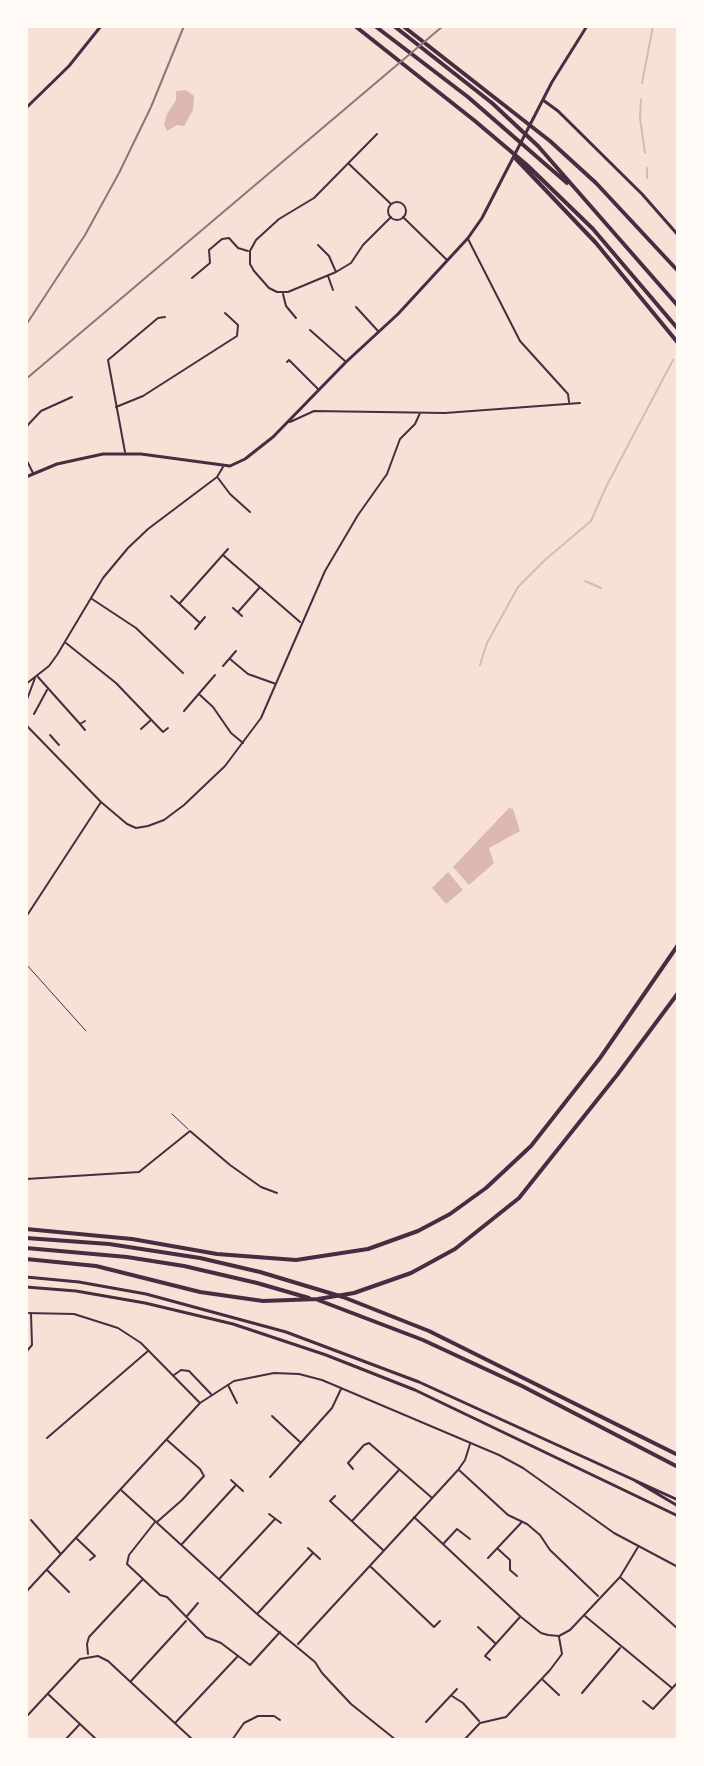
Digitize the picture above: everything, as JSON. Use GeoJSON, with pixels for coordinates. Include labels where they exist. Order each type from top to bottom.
{"type":"FeatureCollection","features":[{"type":"Feature","properties":{"kind":"highway"},"geometry":{"type":"LineString","coordinates":[[355,26],[502,143],[593,229],[678,329]]}},
{"type":"Feature","properties":{"kind":"highway"},"geometry":{"type":"LineString","coordinates":[[375,26],[507,129],[577,192]]}},
{"type":"Feature","properties":{"kind":"highway"},"geometry":{"type":"LineString","coordinates":[[394,26],[445,57],[544,136],[596,183],[678,271]]}},
{"type":"Feature","properties":{"kind":"highway"},"geometry":{"type":"LineString","coordinates":[[403,26],[439,62],[538,146],[678,306]]}},
{"type":"Feature","properties":{"kind":"highway"},"geometry":{"type":"LineString","coordinates":[[526,167],[596,243],[678,343]]}},
{"type":"Feature","properties":{"kind":"highway"},"geometry":{"type":"LineString","coordinates":[[26,1229],[132,1239],[217,1254],[296,1260],[368,1249],[418,1231],[450,1214],[486,1188],[531,1146],[600,1058],[678,945]]}},
{"type":"Feature","properties":{"kind":"highway"},"geometry":{"type":"LineString","coordinates":[[26,1259],[96,1266],[200,1292],[282,1301],[318,1299],[371,1288],[411,1273],[445,1256],[480,1232],[519,1198],[678,993]]}},
{"type":"Feature","properties":{"kind":"highway"},"geometry":{"type":"LineString","coordinates":[[26,1238],[109,1244],[200,1258],[343,1297],[429,1331],[678,1455]]}},
{"type":"Feature","properties":{"kind":"highway"},"geometry":{"type":"LineString","coordinates":[[26,1248],[98,1253],[184,1266],[331,1304],[423,1340],[522,1386],[678,1467]]}},
{"type":"Feature","properties":{"kind":"main road"},"geometry":{"type":"LineString","coordinates":[[26,108],[69,66],[101,26]]}},
{"type":"Feature","properties":{"kind":"main road"},"geometry":{"type":"LineString","coordinates":[[26,477],[75,459],[125,454],[223,467],[245,459],[290,422],[468,238],[482,218],[543,100],[587,26]]}},
{"type":"Feature","properties":{"kind":"main road"},"geometry":{"type":"LineString","coordinates":[[543,100],[631,183],[678,235]]}},
{"type":"Feature","properties":{"kind":"main road"},"geometry":{"type":"LineString","coordinates":[[26,1277],[79,1282],[146,1294],[286,1332],[419,1382],[678,1500]]}},
{"type":"Feature","properties":{"kind":"main road"},"geometry":{"type":"LineString","coordinates":[[26,1287],[76,1291],[145,1303],[233,1324],[326,1355],[415,1390],[678,1516]]}},
{"type":"Feature","properties":{"kind":"main road"},"geometry":{"type":"LineString","coordinates":[[624,1473],[678,1506]]}},
{"type":"Feature","properties":{"kind":"street"},"geometry":{"type":"LineString","coordinates":[[377,134],[314,198],[279,219],[261,235],[250,251],[250,264],[269,288],[283,293],[351,263],[363,245],[391,217]]}},
{"type":"Feature","properties":{"kind":"street"},"geometry":{"type":"LineString","coordinates":[[349,164],[391,204]]}},
{"type":"Feature","properties":{"kind":"street"},"geometry":{"type":"LineString","coordinates":[[391,204],[398,202],[404,206],[403,217]]}},
{"type":"Feature","properties":{"kind":"street"},"geometry":{"type":"LineString","coordinates":[[391,204],[388,213],[391,217],[403,217]]}},
{"type":"Feature","properties":{"kind":"street"},"geometry":{"type":"LineString","coordinates":[[403,217],[448,261]]}},
{"type":"Feature","properties":{"kind":"street"},"geometry":{"type":"LineString","coordinates":[[192,278],[210,263],[209,250],[222,239],[229,238],[238,248],[250,251]]}},
{"type":"Feature","properties":{"kind":"street"},"geometry":{"type":"LineString","coordinates":[[468,238],[520,341],[568,394],[569,403]]}},
{"type":"Feature","properties":{"kind":"street"},"geometry":{"type":"LineString","coordinates":[[318,245],[329,256],[336,272]]}},
{"type":"Feature","properties":{"kind":"street"},"geometry":{"type":"LineString","coordinates":[[328,275],[333,290]]}},
{"type":"Feature","properties":{"kind":"street"},"geometry":{"type":"LineString","coordinates":[[283,293],[286,306],[296,318]]}},
{"type":"Feature","properties":{"kind":"street"},"geometry":{"type":"LineString","coordinates":[[356,307],[378,332]]}},
{"type":"Feature","properties":{"kind":"street"},"geometry":{"type":"LineString","coordinates":[[361,312],[367,307]]}},
{"type":"Feature","properties":{"kind":"street"},"geometry":{"type":"LineString","coordinates":[[116,407],[143,396],[237,336],[238,325],[225,313]]}},
{"type":"Feature","properties":{"kind":"street"},"geometry":{"type":"LineString","coordinates":[[125,454],[108,360],[158,318],[165,317]]}},
{"type":"Feature","properties":{"kind":"street"},"geometry":{"type":"LineString","coordinates":[[310,330],[346,362]]}},
{"type":"Feature","properties":{"kind":"street"},"geometry":{"type":"LineString","coordinates":[[287,362],[289,360],[319,390]]}},
{"type":"Feature","properties":{"kind":"street"},"geometry":{"type":"LineString","coordinates":[[26,427],[41,411],[72,397]]}},
{"type":"Feature","properties":{"kind":"street"},"geometry":{"type":"LineString","coordinates":[[308,402],[314,411]]}},
{"type":"Feature","properties":{"kind":"street"},"geometry":{"type":"LineString","coordinates":[[290,422],[314,411],[420,413],[580,403]]}},
{"type":"Feature","properties":{"kind":"street"},"geometry":{"type":"LineString","coordinates":[[26,725],[121,820],[136,828],[164,820],[210,782],[261,718],[325,571],[387,474],[400,439],[415,424],[420,413]]}},
{"type":"Feature","properties":{"kind":"street"},"geometry":{"type":"LineString","coordinates":[[26,459],[33,474]]}},
{"type":"Feature","properties":{"kind":"street"},"geometry":{"type":"LineString","coordinates":[[26,684],[49,666],[91,598],[138,538],[217,477],[223,467]]}},
{"type":"Feature","properties":{"kind":"street"},"geometry":{"type":"LineString","coordinates":[[217,477],[250,512]]}},
{"type":"Feature","properties":{"kind":"street"},"geometry":{"type":"LineString","coordinates":[[180,603],[228,549]]}},
{"type":"Feature","properties":{"kind":"street"},"geometry":{"type":"LineString","coordinates":[[223,555],[301,623]]}},
{"type":"Feature","properties":{"kind":"street"},"geometry":{"type":"LineString","coordinates":[[238,612],[260,587]]}},
{"type":"Feature","properties":{"kind":"street"},"geometry":{"type":"LineString","coordinates":[[171,596],[200,623]]}},
{"type":"Feature","properties":{"kind":"street"},"geometry":{"type":"LineString","coordinates":[[91,598],[136,628],[183,673]]}},
{"type":"Feature","properties":{"kind":"street"},"geometry":{"type":"LineString","coordinates":[[233,608],[242,616]]}},
{"type":"Feature","properties":{"kind":"street"},"geometry":{"type":"LineString","coordinates":[[195,629],[205,617]]}},
{"type":"Feature","properties":{"kind":"street"},"geometry":{"type":"LineString","coordinates":[[65,643],[116,683],[163,732],[168,728]]}},
{"type":"Feature","properties":{"kind":"street"},"geometry":{"type":"LineString","coordinates":[[223,666],[236,651]]}},
{"type":"Feature","properties":{"kind":"street"},"geometry":{"type":"LineString","coordinates":[[230,659],[248,674],[277,685]]}},
{"type":"Feature","properties":{"kind":"street"},"geometry":{"type":"LineString","coordinates":[[174,672],[178,668]]}},
{"type":"Feature","properties":{"kind":"street"},"geometry":{"type":"LineString","coordinates":[[184,711],[215,675]]}},
{"type":"Feature","properties":{"kind":"street"},"geometry":{"type":"LineString","coordinates":[[36,677],[85,730]]}},
{"type":"Feature","properties":{"kind":"street"},"geometry":{"type":"LineString","coordinates":[[26,702],[36,677]]}},
{"type":"Feature","properties":{"kind":"street"},"geometry":{"type":"LineString","coordinates":[[34,714],[47,689]]}},
{"type":"Feature","properties":{"kind":"street"},"geometry":{"type":"LineString","coordinates":[[200,695],[213,707],[231,733],[244,743]]}},
{"type":"Feature","properties":{"kind":"street"},"geometry":{"type":"LineString","coordinates":[[141,729],[151,720]]}},
{"type":"Feature","properties":{"kind":"street"},"geometry":{"type":"LineString","coordinates":[[80,724],[85,721]]}},
{"type":"Feature","properties":{"kind":"street"},"geometry":{"type":"LineString","coordinates":[[50,735],[59,745]]}},
{"type":"Feature","properties":{"kind":"street"},"geometry":{"type":"LineString","coordinates":[[48,747],[55,740]]}},
{"type":"Feature","properties":{"kind":"street"},"geometry":{"type":"LineString","coordinates":[[26,917],[101,802]]}},
{"type":"Feature","properties":{"kind":"street"},"geometry":{"type":"LineString","coordinates":[[26,1179],[139,1172],[190,1131],[230,1165],[261,1187],[277,1193]]}},
{"type":"Feature","properties":{"kind":"street"},"geometry":{"type":"LineString","coordinates":[[26,1313],[60,1312],[99,1320],[127,1333],[149,1350],[200,1403]]}},
{"type":"Feature","properties":{"kind":"street"},"geometry":{"type":"LineString","coordinates":[[26,1352],[32,1345],[31,1313]]}},
{"type":"Feature","properties":{"kind":"street"},"geometry":{"type":"LineString","coordinates":[[47,1438],[149,1350]]}},
{"type":"Feature","properties":{"kind":"street"},"geometry":{"type":"LineString","coordinates":[[174,1375],[181,1370],[189,1371],[211,1394]]}},
{"type":"Feature","properties":{"kind":"street"},"geometry":{"type":"LineString","coordinates":[[26,1592],[200,1403],[227,1384],[256,1375],[286,1373],[312,1377],[341,1388],[517,1464],[614,1533],[678,1567]]}},
{"type":"Feature","properties":{"kind":"street"},"geometry":{"type":"LineString","coordinates":[[227,1384],[237,1403]]}},
{"type":"Feature","properties":{"kind":"street"},"geometry":{"type":"LineString","coordinates":[[270,1477],[332,1408],[341,1388]]}},
{"type":"Feature","properties":{"kind":"street"},"geometry":{"type":"LineString","coordinates":[[272,1416],[301,1443]]}},
{"type":"Feature","properties":{"kind":"street"},"geometry":{"type":"LineString","coordinates":[[166,1439],[204,1476],[156,1522],[126,1559],[127,1564],[206,1637],[221,1643],[250,1665],[280,1632]]}},
{"type":"Feature","properties":{"kind":"street"},"geometry":{"type":"LineString","coordinates":[[353,1469],[348,1463],[369,1443],[432,1498]]}},
{"type":"Feature","properties":{"kind":"street"},"geometry":{"type":"LineString","coordinates":[[296,1645],[458,1470],[470,1443]]}},
{"type":"Feature","properties":{"kind":"street"},"geometry":{"type":"LineString","coordinates":[[352,1521],[400,1469]]}},
{"type":"Feature","properties":{"kind":"street"},"geometry":{"type":"LineString","coordinates":[[458,1470],[508,1515],[527,1524],[565,1567],[599,1598]]}},
{"type":"Feature","properties":{"kind":"street"},"geometry":{"type":"LineString","coordinates":[[231,1480],[243,1491]]}},
{"type":"Feature","properties":{"kind":"street"},"geometry":{"type":"LineString","coordinates":[[182,1545],[236,1485]]}},
{"type":"Feature","properties":{"kind":"street"},"geometry":{"type":"LineString","coordinates":[[121,1489],[257,1614],[315,1662],[351,1704],[396,1740]]}},
{"type":"Feature","properties":{"kind":"street"},"geometry":{"type":"LineString","coordinates":[[335,1496],[330,1501],[384,1551]]}},
{"type":"Feature","properties":{"kind":"street"},"geometry":{"type":"LineString","coordinates":[[269,1514],[281,1523]]}},
{"type":"Feature","properties":{"kind":"street"},"geometry":{"type":"LineString","coordinates":[[414,1517],[521,1617],[541,1633],[559,1636],[570,1630],[620,1577],[638,1546]]}},
{"type":"Feature","properties":{"kind":"street"},"geometry":{"type":"LineString","coordinates":[[220,1579],[275,1519]]}},
{"type":"Feature","properties":{"kind":"street"},"geometry":{"type":"LineString","coordinates":[[31,1520],[61,1554]]}},
{"type":"Feature","properties":{"kind":"street"},"geometry":{"type":"LineString","coordinates":[[488,1558],[522,1522]]}},
{"type":"Feature","properties":{"kind":"street"},"geometry":{"type":"LineString","coordinates":[[443,1544],[457,1529],[470,1539]]}},
{"type":"Feature","properties":{"kind":"street"},"geometry":{"type":"LineString","coordinates":[[75,1538],[95,1556],[90,1560]]}},
{"type":"Feature","properties":{"kind":"street"},"geometry":{"type":"LineString","coordinates":[[308,1548],[320,1559]]}},
{"type":"Feature","properties":{"kind":"street"},"geometry":{"type":"LineString","coordinates":[[497,1548],[510,1560],[510,1570],[517,1576]]}},
{"type":"Feature","properties":{"kind":"street"},"geometry":{"type":"LineString","coordinates":[[257,1614],[313,1553]]}},
{"type":"Feature","properties":{"kind":"street"},"geometry":{"type":"LineString","coordinates":[[370,1566],[434,1627],[440,1621]]}},
{"type":"Feature","properties":{"kind":"street"},"geometry":{"type":"LineString","coordinates":[[46,1569],[69,1592]]}},
{"type":"Feature","properties":{"kind":"street"},"geometry":{"type":"LineString","coordinates":[[620,1577],[678,1629]]}},
{"type":"Feature","properties":{"kind":"street"},"geometry":{"type":"LineString","coordinates":[[89,1656],[89,1637],[144,1578]]}},
{"type":"Feature","properties":{"kind":"street"},"geometry":{"type":"LineString","coordinates":[[131,1682],[198,1603]]}},
{"type":"Feature","properties":{"kind":"street"},"geometry":{"type":"LineString","coordinates":[[584,1615],[672,1688]]}},
{"type":"Feature","properties":{"kind":"street"},"geometry":{"type":"LineString","coordinates":[[490,1660],[485,1656],[521,1617]]}},
{"type":"Feature","properties":{"kind":"street"},"geometry":{"type":"LineString","coordinates":[[478,1627],[496,1644]]}},
{"type":"Feature","properties":{"kind":"street"},"geometry":{"type":"LineString","coordinates":[[464,1740],[480,1723],[503,1719],[542,1679],[562,1654],[559,1636]]}},
{"type":"Feature","properties":{"kind":"street"},"geometry":{"type":"LineString","coordinates":[[582,1693],[621,1648]]}},
{"type":"Feature","properties":{"kind":"street"},"geometry":{"type":"LineString","coordinates":[[26,1717],[72,1666],[89,1656],[102,1657],[191,1739]]}},
{"type":"Feature","properties":{"kind":"street"},"geometry":{"type":"LineString","coordinates":[[175,1723],[237,1657]]}},
{"type":"Feature","properties":{"kind":"street"},"geometry":{"type":"LineString","coordinates":[[542,1679],[559,1695]]}},
{"type":"Feature","properties":{"kind":"street"},"geometry":{"type":"LineString","coordinates":[[643,1701],[653,1709],[678,1682]]}},
{"type":"Feature","properties":{"kind":"street"},"geometry":{"type":"LineString","coordinates":[[426,1722],[457,1689]]}},
{"type":"Feature","properties":{"kind":"street"},"geometry":{"type":"LineString","coordinates":[[47,1693],[97,1740]]}},
{"type":"Feature","properties":{"kind":"street"},"geometry":{"type":"LineString","coordinates":[[451,1695],[463,1703],[480,1723]]}},
{"type":"Feature","properties":{"kind":"street"},"geometry":{"type":"LineString","coordinates":[[232,1740],[244,1723],[258,1716],[274,1716],[280,1720]]}},
{"type":"Feature","properties":{"kind":"street"},"geometry":{"type":"LineString","coordinates":[[65,1740],[80,1724]]}},
{"type":"Feature","properties":{"kind":"street"},"geometry":{"type":"LineString","coordinates":[[384,1740],[389,1735]]}},
{"type":"Feature","properties":{"kind":"lane"},"geometry":{"type":"LineString","coordinates":[[26,964],[86,1031]]}},
{"type":"Feature","properties":{"kind":"lane"},"geometry":{"type":"LineString","coordinates":[[172,1114],[190,1131]]}},
{"type":"Feature","properties":{"kind":"shaded area"},"geometry":{"type":"Polygon","coordinates":[[[186,90],[194,96],[193,110],[184,126],[177,125],[167,131],[164,124],[176,100],[176,91],[186,90]]]}},
{"type":"Feature","properties":{"kind":"shaded area"},"geometry":{"type":"Polygon","coordinates":[[[509,808],[513,809],[520,831],[489,848],[494,863],[469,885],[453,867],[509,808]]]}},
{"type":"Feature","properties":{"kind":"shaded area"},"geometry":{"type":"Polygon","coordinates":[[[448,872],[463,890],[446,904],[432,888],[448,872]]]}},
{"type":"Feature","properties":{"kind":"waterway"},"geometry":{"type":"LineString","coordinates":[[642,83],[653,26]]}},
{"type":"Feature","properties":{"kind":"waterway"},"geometry":{"type":"LineString","coordinates":[[641,99],[640,118],[645,153]]}},
{"type":"Feature","properties":{"kind":"waterway"},"geometry":{"type":"LineString","coordinates":[[647,168],[647,178]]}},
{"type":"Feature","properties":{"kind":"waterway"},"geometry":{"type":"LineString","coordinates":[[480,665],[487,643],[518,587],[591,521],[673,360]]}},
{"type":"Feature","properties":{"kind":"waterway"},"geometry":{"type":"LineString","coordinates":[[585,581],[601,588]]}},
{"type":"Feature","properties":{"kind":"railway"},"geometry":{"type":"LineString","coordinates":[[26,325],[85,235],[119,173],[151,107],[184,26]]}},
{"type":"Feature","properties":{"kind":"railway"},"geometry":{"type":"LineString","coordinates":[[26,379],[443,26]]}}]}
